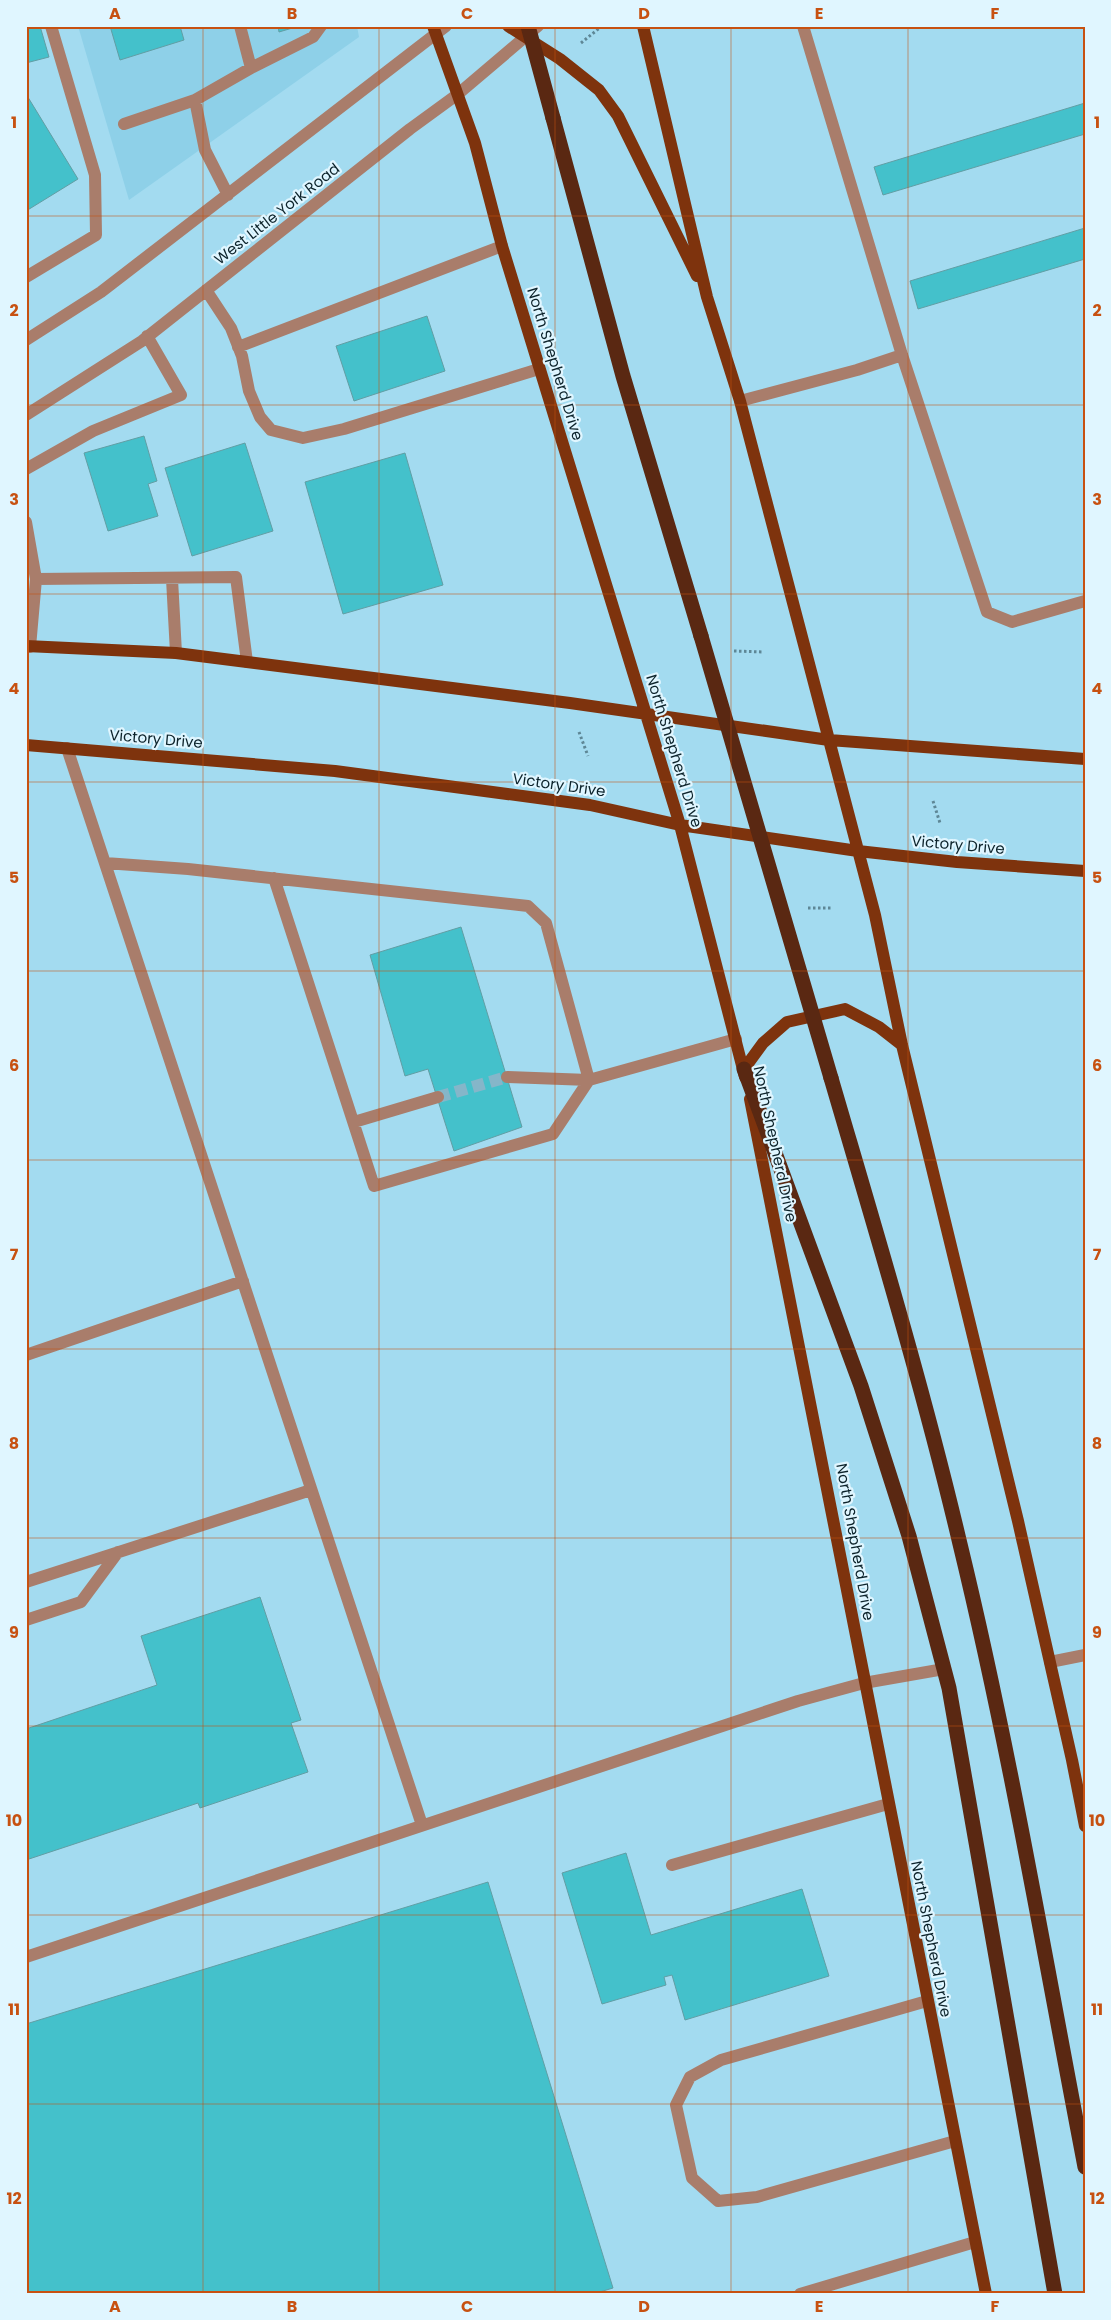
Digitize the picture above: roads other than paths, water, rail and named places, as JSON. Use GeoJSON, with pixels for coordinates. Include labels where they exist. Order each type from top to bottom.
{"type":"FeatureCollection","features":[{"type":"Feature","properties":{"kind":"highway"},"geometry":{"type":"LineString","coordinates":[[527,31],[553,118],[623,376],[907,1338],[960,1544],[1006,1752],[1085,2167]]}},
{"type":"Feature","properties":{"kind":"highway"},"geometry":{"type":"LineString","coordinates":[[744,1070],[861,1386],[909,1536],[944,1669],[1055,2294]]}},
{"type":"Feature","properties":{"kind":"main road"},"geometry":{"type":"LineString","coordinates":[[508,26],[527,31],[599,90],[618,116],[707,297]]}},
{"type":"Feature","properties":{"kind":"main road"},"geometry":{"type":"LineString","coordinates":[[643,26],[707,297],[740,401],[875,915],[902,1045],[991,1405],[1050,1662],[1085,1826]]}},
{"type":"Feature","properties":{"kind":"main road","name":"North Shepherd Drive"},"geometry":{"type":"LineString","coordinates":[[438,29],[475,143],[502,246],[539,369],[680,825],[744,1070],[822,1450],[864,1683],[986,2294]]}},
{"type":"Feature","properties":{"kind":"main road"},"geometry":{"type":"LineString","coordinates":[[28,647],[176,653],[570,703],[646,716],[829,740],[1085,759]]}},
{"type":"Feature","properties":{"kind":"main road","name":"Victory Drive"},"geometry":{"type":"LineString","coordinates":[[26,745],[386,777],[590,805],[680,825],[858,851],[957,862],[1085,870]]}},
{"type":"Feature","properties":{"kind":"main road"},"geometry":{"type":"LineString","coordinates":[[744,1070],[763,1043],[787,1022],[845,1009],[879,1027],[902,1045]]}},
{"type":"Feature","properties":{"kind":"street"},"geometry":{"type":"LineString","coordinates":[[26,277],[96,235],[95,175],[51,26]]}},
{"type":"Feature","properties":{"kind":"street"},"geometry":{"type":"LineString","coordinates":[[240,26],[252,68]]}},
{"type":"Feature","properties":{"kind":"street"},"geometry":{"type":"LineString","coordinates":[[124,124],[195,100],[313,37],[321,26]]}},
{"type":"Feature","properties":{"kind":"street","name":"West Little York Road"},"geometry":{"type":"LineString","coordinates":[[26,415],[148,336],[458,94],[527,31],[538,26]]}},
{"type":"Feature","properties":{"kind":"street"},"geometry":{"type":"LineString","coordinates":[[802,26],[902,355],[987,612],[1012,622],[1085,601]]}},
{"type":"Feature","properties":{"kind":"street"},"geometry":{"type":"LineString","coordinates":[[26,340],[102,292],[438,29]]}},
{"type":"Feature","properties":{"kind":"street"},"geometry":{"type":"LineString","coordinates":[[195,100],[205,150],[228,195]]}},
{"type":"Feature","properties":{"kind":"street"},"geometry":{"type":"LineString","coordinates":[[238,347],[502,246]]}},
{"type":"Feature","properties":{"kind":"street"},"geometry":{"type":"LineString","coordinates":[[206,290],[231,328],[238,347],[249,391],[260,417],[271,430],[303,438],[344,429],[539,369]]}},
{"type":"Feature","properties":{"kind":"street"},"geometry":{"type":"LineString","coordinates":[[26,469],[93,431],[181,395],[148,336]]}},
{"type":"Feature","properties":{"kind":"street"},"geometry":{"type":"LineString","coordinates":[[740,401],[857,370],[902,355]]}},
{"type":"Feature","properties":{"kind":"street"},"geometry":{"type":"LineString","coordinates":[[26,522],[36,579],[28,647]]}},
{"type":"Feature","properties":{"kind":"street"},"geometry":{"type":"LineString","coordinates":[[36,579],[236,577],[247,662]]}},
{"type":"Feature","properties":{"kind":"street"},"geometry":{"type":"LineString","coordinates":[[172,579],[176,653]]}},
{"type":"Feature","properties":{"kind":"street"},"geometry":{"type":"LineString","coordinates":[[67,748],[422,1825]]}},
{"type":"Feature","properties":{"kind":"street"},"geometry":{"type":"LineString","coordinates":[[105,863],[188,869],[274,878],[528,906],[546,923],[589,1080],[553,1134],[374,1186],[274,878]]}},
{"type":"Feature","properties":{"kind":"street"},"geometry":{"type":"LineString","coordinates":[[507,1077],[589,1080],[736,1039]]}},
{"type":"Feature","properties":{"kind":"street"},"geometry":{"type":"LineString","coordinates":[[354,1122],[438,1097]]}},
{"type":"Feature","properties":{"kind":"street"},"geometry":{"type":"LineString","coordinates":[[26,1355],[242,1281]]}},
{"type":"Feature","properties":{"kind":"street"},"geometry":{"type":"LineString","coordinates":[[26,1582],[311,1490]]}},
{"type":"Feature","properties":{"kind":"street"},"geometry":{"type":"LineString","coordinates":[[26,1620],[81,1602],[118,1552]]}},
{"type":"Feature","properties":{"kind":"street"},"geometry":{"type":"LineString","coordinates":[[1050,1662],[1085,1655]]}},
{"type":"Feature","properties":{"kind":"street"},"geometry":{"type":"LineString","coordinates":[[26,1957],[798,1701],[864,1683],[944,1669]]}},
{"type":"Feature","properties":{"kind":"street"},"geometry":{"type":"LineString","coordinates":[[672,1865],[888,1804]]}},
{"type":"Feature","properties":{"kind":"street"},"geometry":{"type":"LineString","coordinates":[[927,2002],[721,2060],[690,2077],[676,2105],[692,2178],[718,2201],[757,2197],[955,2141]]}},
{"type":"Feature","properties":{"kind":"street"},"geometry":{"type":"LineString","coordinates":[[800,2294],[975,2242]]}},
{"type":"Feature","properties":{"kind":"tunnel"},"geometry":{"type":"LineString","coordinates":[[438,1097],[507,1077]]}}]}
